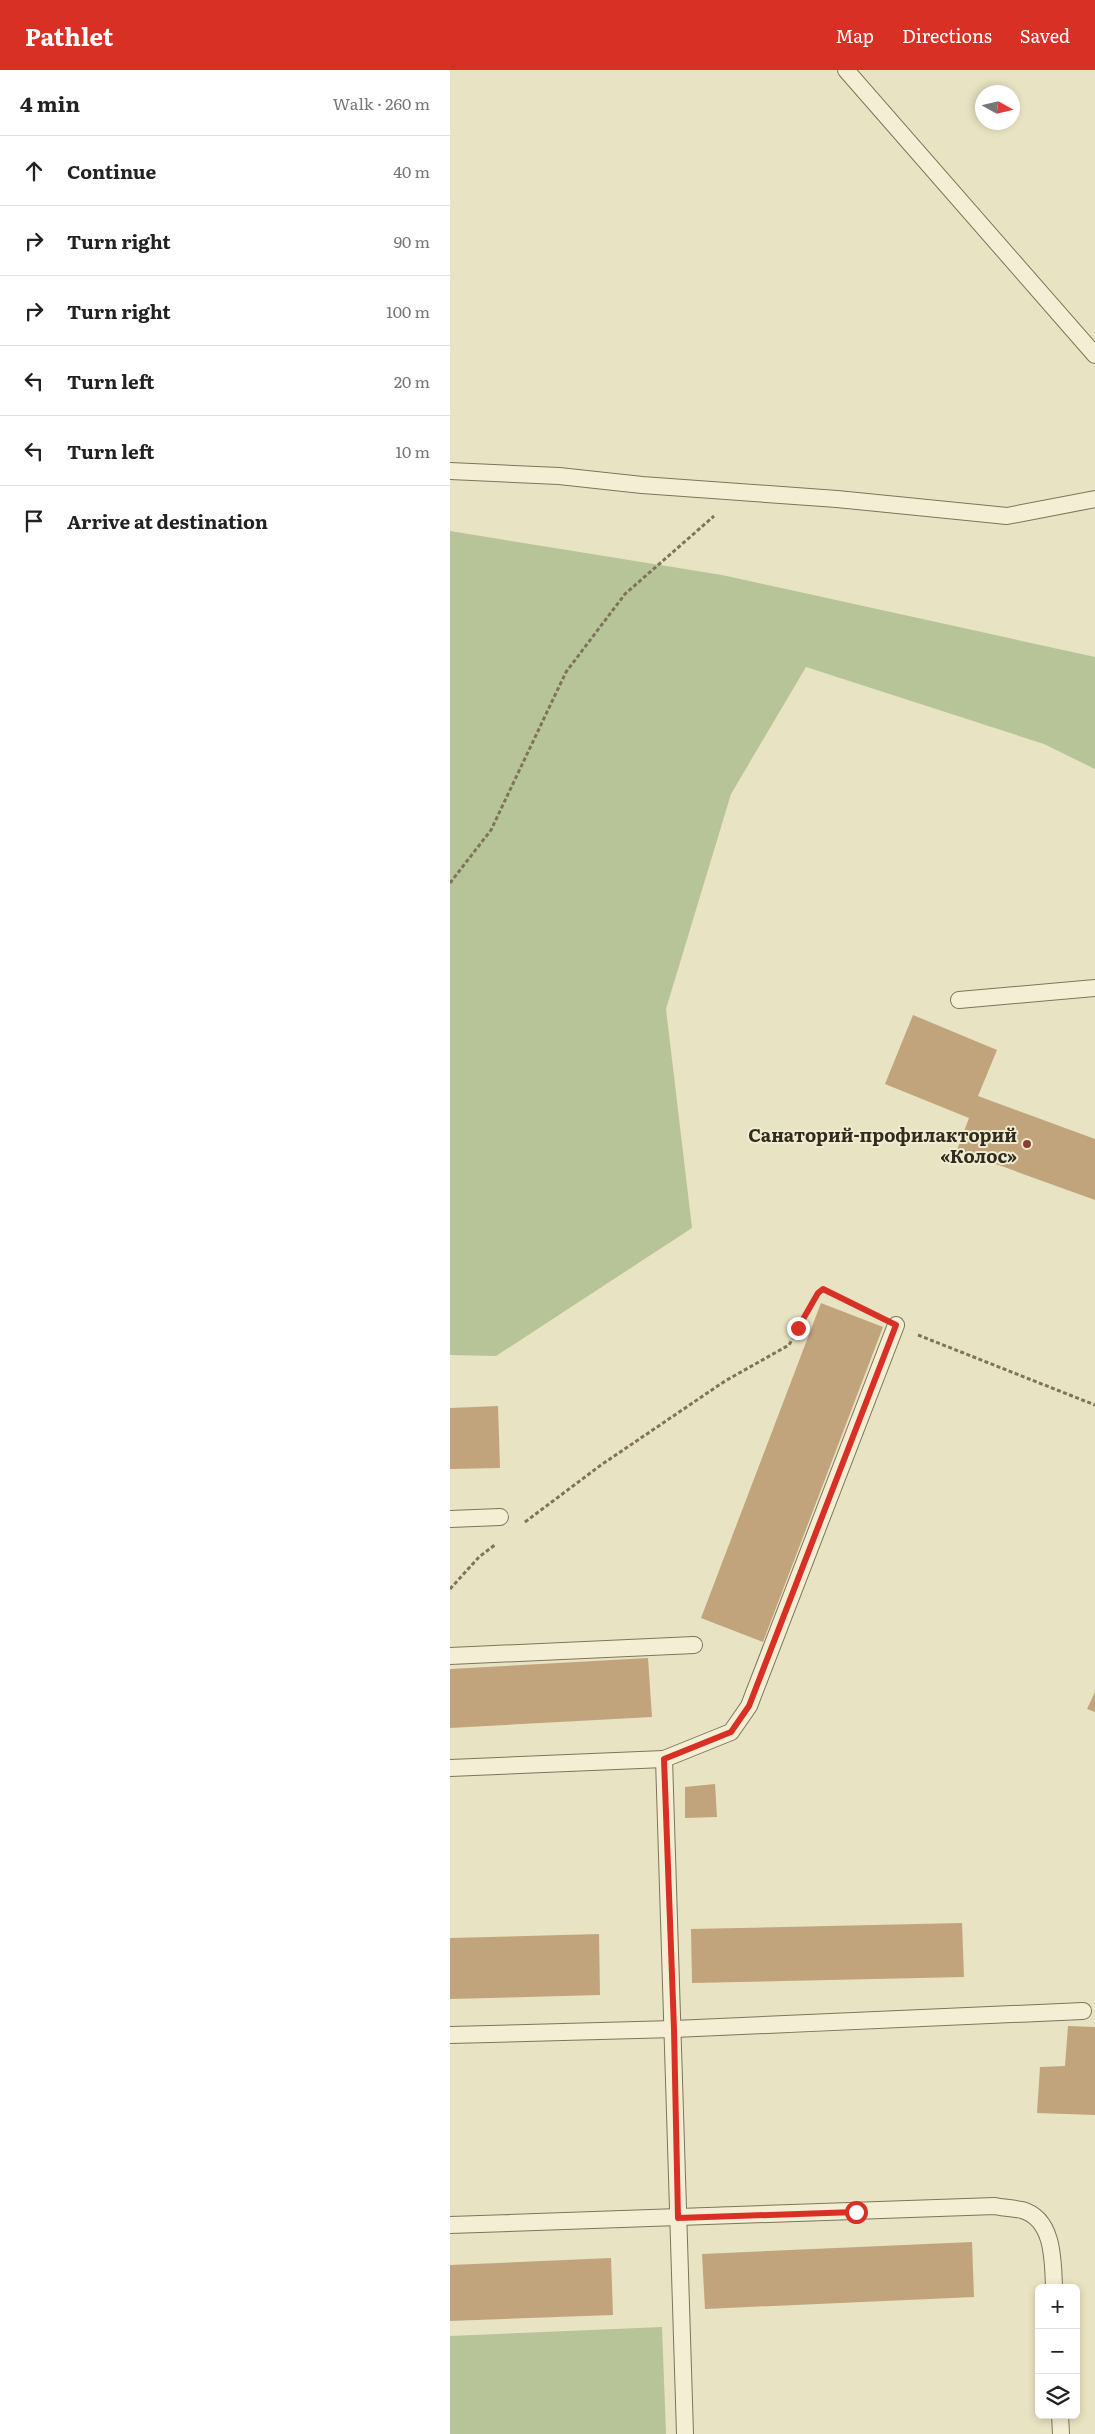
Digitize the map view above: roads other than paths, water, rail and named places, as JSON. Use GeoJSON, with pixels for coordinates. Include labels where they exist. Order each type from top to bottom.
{"type":"FeatureCollection","features":[{"type":"Feature","properties":{"kind":"lane"},"geometry":{"type":"LineString","coordinates":[[846,70],[1095,355]]}},
{"type":"Feature","properties":{"kind":"lane"},"geometry":{"type":"LineString","coordinates":[[450,471],[559,476],[642,485],[837,499],[1007,516],[1095,499]]}},
{"type":"Feature","properties":{"kind":"lane"},"geometry":{"type":"LineString","coordinates":[[960,1000],[1095,988]]}},
{"type":"Feature","properties":{"kind":"lane"},"geometry":{"type":"LineString","coordinates":[[450,1768],[664,1759],[731,1732],[749,1706],[896,1325]]}},
{"type":"Feature","properties":{"kind":"lane"},"geometry":{"type":"LineString","coordinates":[[450,1518],[500,1517]]}},
{"type":"Feature","properties":{"kind":"lane"},"geometry":{"type":"LineString","coordinates":[[450,1656],[694,1644]]}},
{"type":"Feature","properties":{"kind":"lane"},"geometry":{"type":"LineString","coordinates":[[664,1759],[674,2029],[685,2434]]}},
{"type":"Feature","properties":{"kind":"lane"},"geometry":{"type":"LineString","coordinates":[[450,2035],[674,2029],[1083,2011]]}},
{"type":"Feature","properties":{"kind":"lane"},"geometry":{"type":"LineString","coordinates":[[450,2225],[994,2206],[1023,2210],[1039,2220],[1048,2236],[1054,2284]]}},
{"type":"Feature","properties":{"kind":"lane"},"geometry":{"type":"LineString","coordinates":[[1060,2419],[1061,2434]]}},
{"type":"Feature","properties":{"kind":"place","name":"Санаторий-профилакторий «Колос»"},"geometry":{"type":"Point","coordinates":[1027,1144]}}]}
